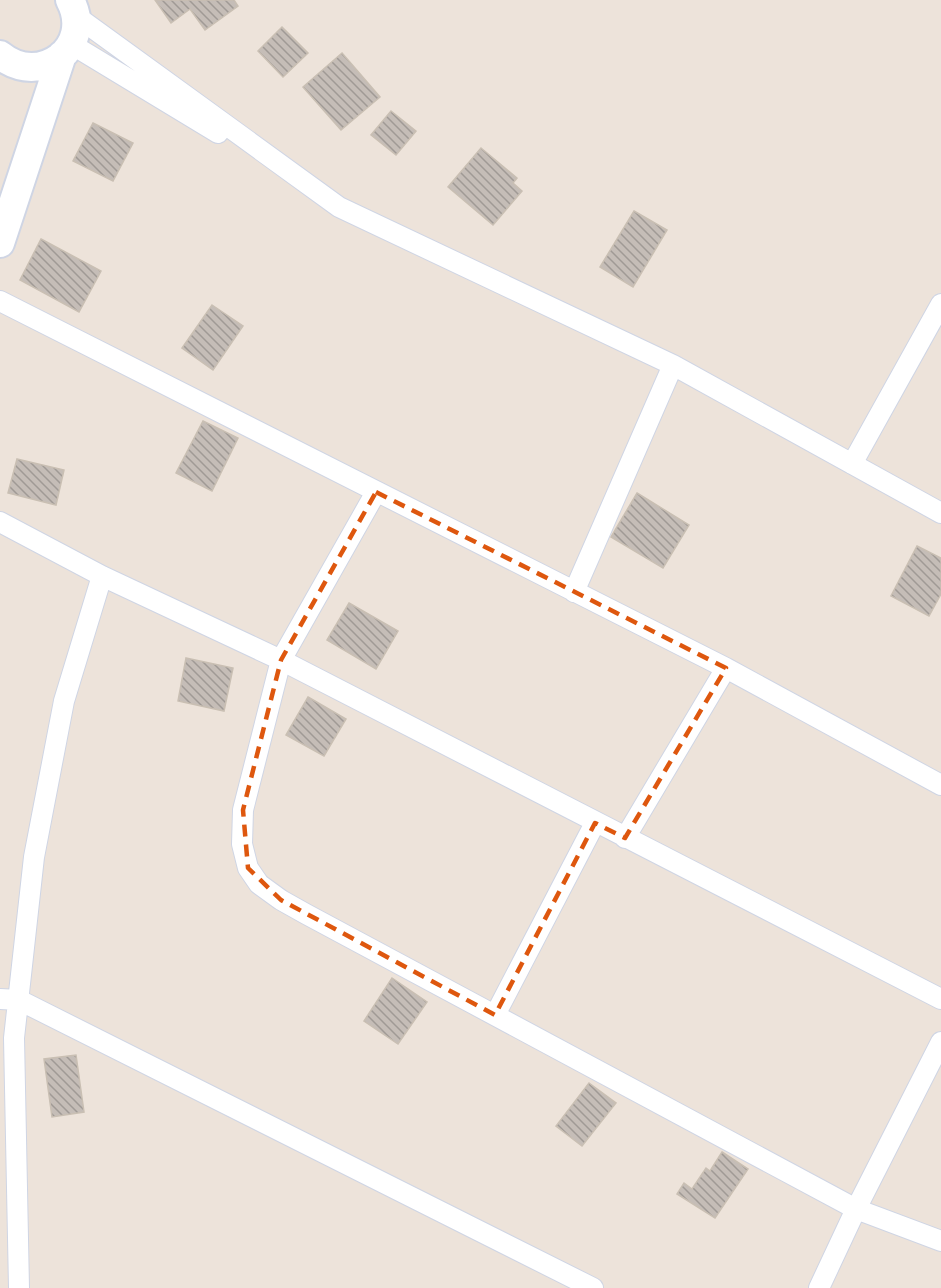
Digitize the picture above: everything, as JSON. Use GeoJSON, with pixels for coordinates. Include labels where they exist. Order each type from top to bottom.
{"type":"FeatureCollection","features":[{"type":"Feature","properties":{"kind":"main road"},"geometry":{"type":"LineString","coordinates":[[0,243],[67,50],[76,31],[73,8]]}},
{"type":"Feature","properties":{"kind":"main road"},"geometry":{"type":"LineString","coordinates":[[0,55],[9,63],[37,68],[51,64],[67,50]]}},
{"type":"Feature","properties":{"kind":"street"},"geometry":{"type":"LineString","coordinates":[[73,8],[339,207]]}},
{"type":"Feature","properties":{"kind":"street"},"geometry":{"type":"LineString","coordinates":[[67,50],[339,207],[674,365],[941,513]]}},
{"type":"Feature","properties":{"kind":"street"},"geometry":{"type":"LineString","coordinates":[[0,301],[726,668],[941,785]]}},
{"type":"Feature","properties":{"kind":"street"},"geometry":{"type":"LineString","coordinates":[[852,464],[941,304]]}},
{"type":"Feature","properties":{"kind":"street"},"geometry":{"type":"LineString","coordinates":[[574,592],[674,365]]}},
{"type":"Feature","properties":{"kind":"street"},"geometry":{"type":"LineString","coordinates":[[376,492],[281,660],[243,810],[242,844],[248,868],[259,884],[281,900],[856,1209],[941,1241]]}},
{"type":"Feature","properties":{"kind":"street"},"geometry":{"type":"LineString","coordinates":[[0,522],[102,576],[281,660],[941,999]]}},
{"type":"Feature","properties":{"kind":"street"},"geometry":{"type":"LineString","coordinates":[[20,1288],[14,1038],[9,1000],[63,701],[102,576]]}},
{"type":"Feature","properties":{"kind":"street"},"geometry":{"type":"LineString","coordinates":[[625,838],[726,668]]}},
{"type":"Feature","properties":{"kind":"street"},"geometry":{"type":"LineString","coordinates":[[495,1015],[596,823]]}},
{"type":"Feature","properties":{"kind":"street"},"geometry":{"type":"LineString","coordinates":[[9,1000],[593,1288]]}},
{"type":"Feature","properties":{"kind":"street"},"geometry":{"type":"LineString","coordinates":[[819,1288],[856,1209],[941,1042]]}},
{"type":"Feature","properties":{"kind":"highlighted area"},"geometry":{"type":"Polygon","coordinates":[[[376,492],[726,668],[625,838],[595,823],[495,1015],[281,900],[248,868],[243,810],[281,660],[376,492]]]}},
{"type":"Feature","properties":{"kind":"building"},"geometry":{"type":"Polygon","coordinates":[[[155,0],[234,0],[238,6],[205,30],[190,9],[171,23],[155,0]]]}},
{"type":"Feature","properties":{"kind":"building"},"geometry":{"type":"Polygon","coordinates":[[[282,27],[308,53],[283,77],[258,51],[282,27]]]}},
{"type":"Feature","properties":{"kind":"building"},"geometry":{"type":"Polygon","coordinates":[[[342,53],[380,97],[341,130],[303,87],[342,53]]]}},
{"type":"Feature","properties":{"kind":"building"},"geometry":{"type":"Polygon","coordinates":[[[391,111],[416,131],[396,155],[371,135],[391,111]]]}},
{"type":"Feature","properties":{"kind":"building"},"geometry":{"type":"Polygon","coordinates":[[[93,123],[133,143],[113,181],[73,161],[93,123]]]}},
{"type":"Feature","properties":{"kind":"building"},"geometry":{"type":"Polygon","coordinates":[[[481,148],[517,178],[513,183],[522,191],[493,225],[448,187],[481,148]]]}},
{"type":"Feature","properties":{"kind":"building"},"geometry":{"type":"Polygon","coordinates":[[[634,211],[667,230],[633,287],[600,267],[634,211]]]}},
{"type":"Feature","properties":{"kind":"building"},"geometry":{"type":"Polygon","coordinates":[[[41,239],[101,271],[79,312],[20,280],[41,239]]]}},
{"type":"Feature","properties":{"kind":"building"},"geometry":{"type":"Polygon","coordinates":[[[212,305],[243,326],[213,370],[182,348],[212,305]]]}},
{"type":"Feature","properties":{"kind":"building"},"geometry":{"type":"Polygon","coordinates":[[[203,421],[238,438],[212,491],[176,473],[203,421]]]}},
{"type":"Feature","properties":{"kind":"building"},"geometry":{"type":"Polygon","coordinates":[[[17,459],[64,470],[56,505],[8,493],[17,459]]]}},
{"type":"Feature","properties":{"kind":"building"},"geometry":{"type":"Polygon","coordinates":[[[637,493],[689,525],[663,568],[611,537],[637,493]]]}},
{"type":"Feature","properties":{"kind":"building"},"geometry":{"type":"Polygon","coordinates":[[[917,546],[941,558],[941,594],[929,616],[891,596],[917,546]]]}},
{"type":"Feature","properties":{"kind":"building"},"geometry":{"type":"Polygon","coordinates":[[[349,603],[398,631],[376,669],[327,640],[349,603]]]}},
{"type":"Feature","properties":{"kind":"building"},"geometry":{"type":"Polygon","coordinates":[[[186,658],[233,668],[224,711],[178,701],[186,658]]]}},
{"type":"Feature","properties":{"kind":"building"},"geometry":{"type":"Polygon","coordinates":[[[308,697],[346,719],[324,756],[286,735],[308,697]]]}},
{"type":"Feature","properties":{"kind":"building"},"geometry":{"type":"Polygon","coordinates":[[[392,978],[427,1002],[398,1044],[364,1021],[392,978]]]}},
{"type":"Feature","properties":{"kind":"building"},"geometry":{"type":"Polygon","coordinates":[[[76,1055],[84,1112],[52,1117],[44,1059],[76,1055]]]}},
{"type":"Feature","properties":{"kind":"building"},"geometry":{"type":"Polygon","coordinates":[[[589,1083],[616,1103],[582,1146],[556,1126],[589,1083]]]}},
{"type":"Feature","properties":{"kind":"building"},"geometry":{"type":"Polygon","coordinates":[[[722,1152],[748,1169],[715,1218],[677,1194],[684,1183],[692,1189],[706,1168],[710,1171],[722,1152]]]}}]}
